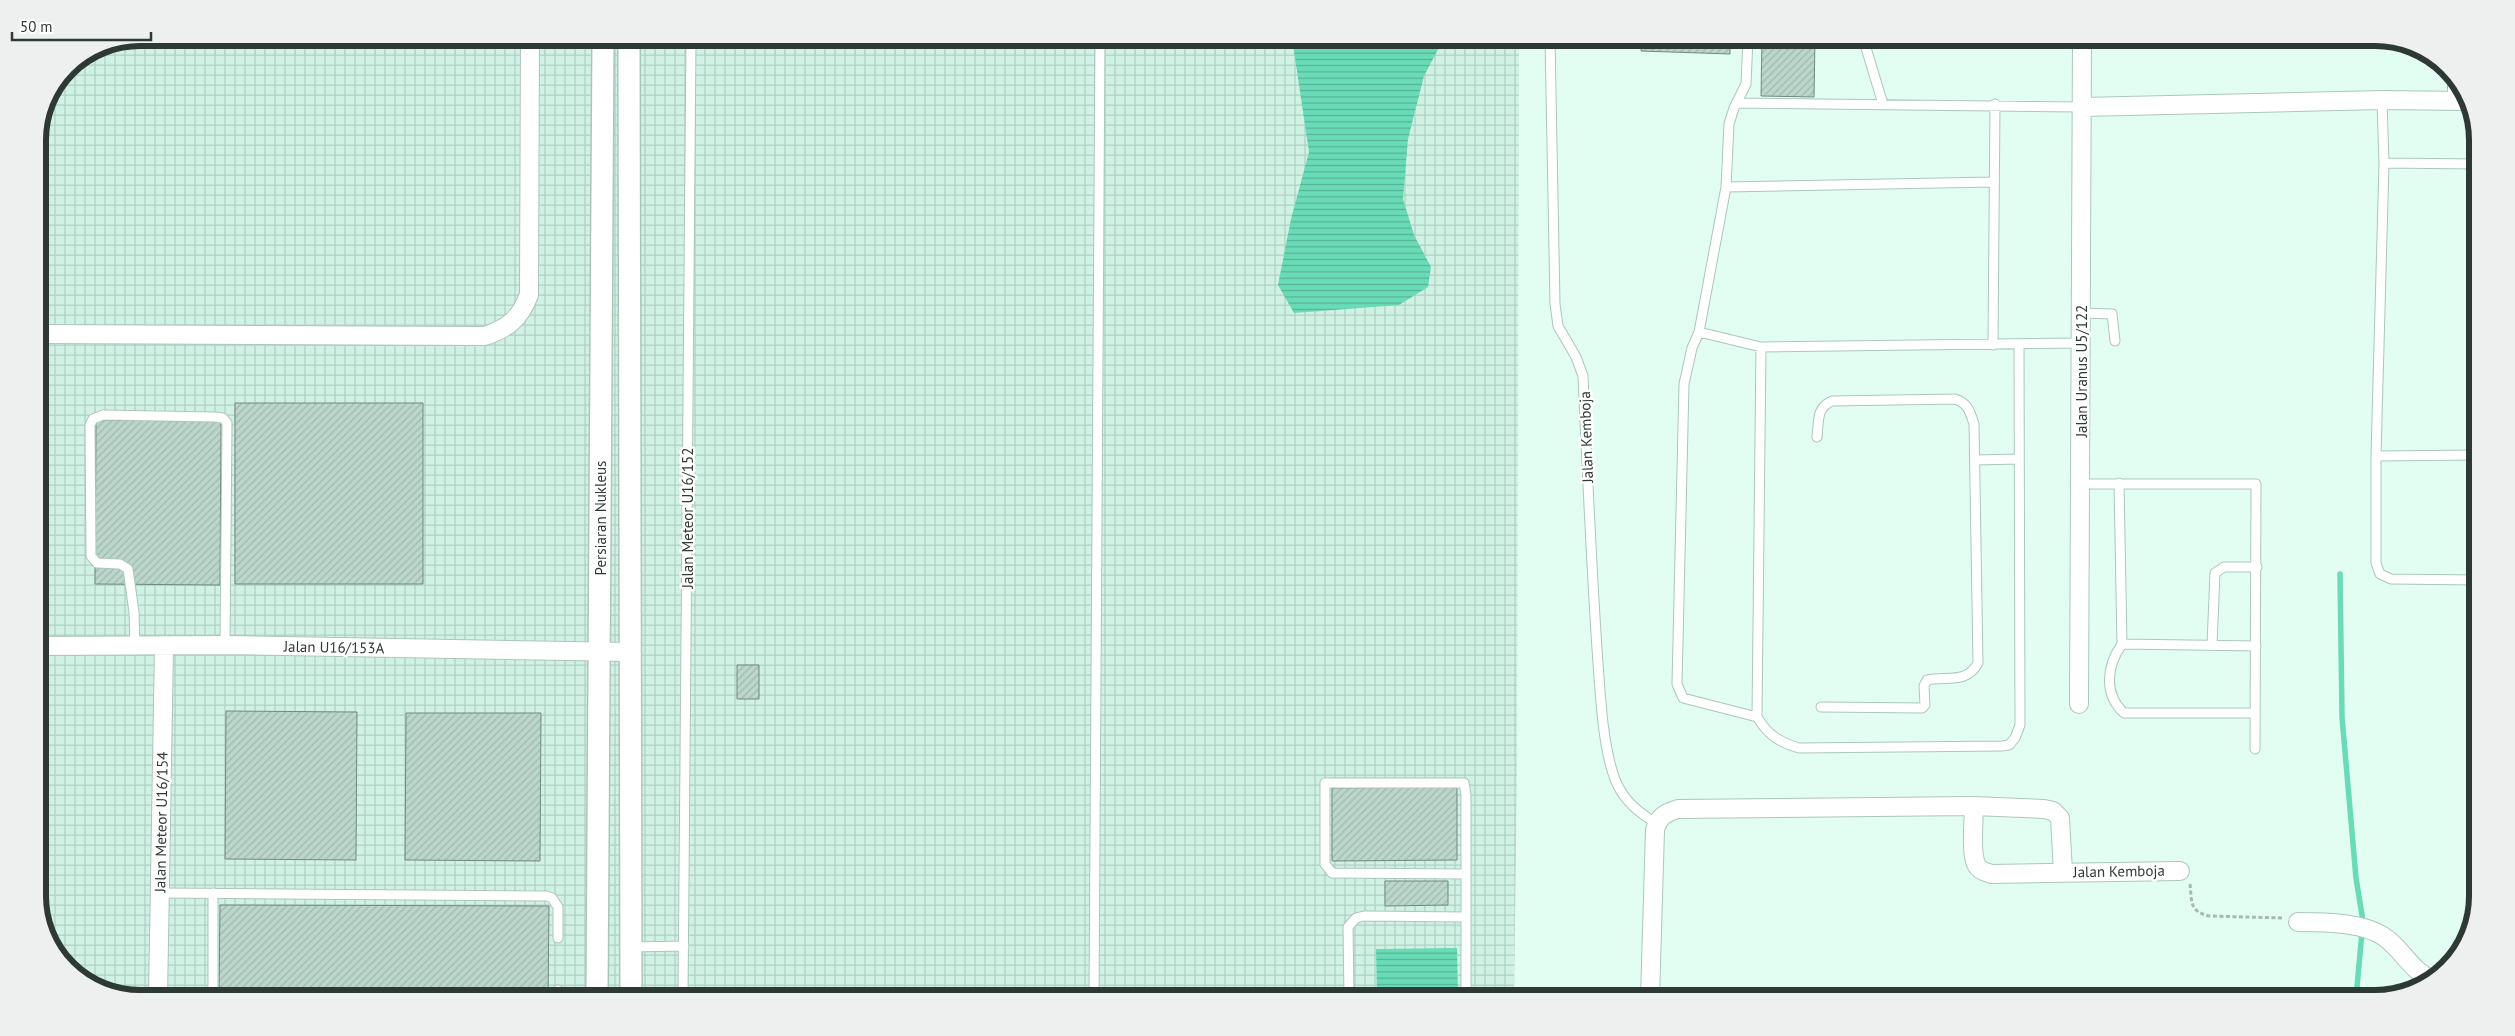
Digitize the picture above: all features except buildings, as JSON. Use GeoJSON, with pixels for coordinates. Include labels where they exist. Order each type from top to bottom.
{"type":"FeatureCollection","features":[{"type":"Feature","properties":{"kind":"street"},"geometry":{"type":"LineString","coordinates":[[46,334],[485,336],[503,330],[519,315],[529,295],[530,46]]}},
{"type":"Feature","properties":{"kind":"street","name":"Persiaran Nukleus"},"geometry":{"type":"LineString","coordinates":[[597,990],[603,46]]}},
{"type":"Feature","properties":{"kind":"street","name":"Persiaran Nukleus"},"geometry":{"type":"LineString","coordinates":[[629,46],[630,990]]}},
{"type":"Feature","properties":{"kind":"street","name":"Jalan Uranus U5/122"},"geometry":{"type":"LineString","coordinates":[[2078,704],[2082,46]]}},
{"type":"Feature","properties":{"kind":"street"},"geometry":{"type":"LineString","coordinates":[[2082,107],[2382,100],[2460,101]]}},
{"type":"Feature","properties":{"kind":"street","name":"Jalan U16/153A"},"geometry":{"type":"LineString","coordinates":[[46,646],[225,645],[631,652]]}},
{"type":"Feature","properties":{"kind":"street","name":"Jalan Meteor U16/154"},"geometry":{"type":"LineString","coordinates":[[158,990],[164,646]]}},
{"type":"Feature","properties":{"kind":"street"},"geometry":{"type":"LineString","coordinates":[[1650,990],[1657,824],[1665,813],[1678,809],[1974,806],[2044,809],[2053,811],[2060,818],[2063,872]]}},
{"type":"Feature","properties":{"kind":"street","name":"Jalan Kemboja"},"geometry":{"type":"LineString","coordinates":[[1974,806],[1974,848],[1976,865],[1981,871],[2004,875],[2063,872],[2180,871]]}},
{"type":"Feature","properties":{"kind":"street"},"geometry":{"type":"LineString","coordinates":[[2298,922],[2352,925],[2387,938],[2416,971],[2424,976]]}},
{"type":"Feature","properties":{"kind":"lane","name":"Jalan Meteor U16/152"},"geometry":{"type":"LineString","coordinates":[[683,990],[691,46]]}},
{"type":"Feature","properties":{"kind":"lane"},"geometry":{"type":"LineString","coordinates":[[1094,990],[1100,46]]}},
{"type":"Feature","properties":{"kind":"lane","name":"Jalan Kemboja"},"geometry":{"type":"LineString","coordinates":[[1550,46],[1555,304],[1558,326],[1576,358],[1583,376],[1591,555],[1601,699],[1612,770],[1618,786],[1626,800],[1636,810],[1657,824]]}},
{"type":"Feature","properties":{"kind":"lane"},"geometry":{"type":"LineString","coordinates":[[1748,46],[1746,84],[1736,103],[1729,124],[1726,187],[1699,332],[1692,348],[1684,384],[1678,684],[1683,698],[1757,718]]}},
{"type":"Feature","properties":{"kind":"lane"},"geometry":{"type":"LineString","coordinates":[[1865,46],[1883,104]]}},
{"type":"Feature","properties":{"kind":"lane"},"geometry":{"type":"LineString","coordinates":[[2382,100],[2384,163],[2376,456],[2376,563],[2380,574],[2391,579],[2469,580]]}},
{"type":"Feature","properties":{"kind":"lane"},"geometry":{"type":"LineString","coordinates":[[1736,103],[1995,104],[2082,107]]}},
{"type":"Feature","properties":{"kind":"lane"},"geometry":{"type":"LineString","coordinates":[[1993,344],[1995,104]]}},
{"type":"Feature","properties":{"kind":"lane"},"geometry":{"type":"LineString","coordinates":[[2384,163],[2469,164]]}},
{"type":"Feature","properties":{"kind":"lane"},"geometry":{"type":"LineString","coordinates":[[1726,187],[1993,182]]}},
{"type":"Feature","properties":{"kind":"lane"},"geometry":{"type":"LineString","coordinates":[[2081,313],[2112,314],[2115,341]]}},
{"type":"Feature","properties":{"kind":"lane"},"geometry":{"type":"LineString","coordinates":[[1699,332],[1761,347],[2081,343]]}},
{"type":"Feature","properties":{"kind":"lane"},"geometry":{"type":"LineString","coordinates":[[1761,347],[1757,718],[1766,732],[1781,743],[1799,748],[2009,745],[2015,738],[2020,725],[2019,344]]}},
{"type":"Feature","properties":{"kind":"lane"},"geometry":{"type":"LineString","coordinates":[[1817,437],[1819,412],[1822,405],[1832,401],[1955,399],[1963,401],[1970,410],[1974,424],[1975,460],[1978,663],[1974,670],[1964,677],[1927,680],[1924,686],[1925,705],[1922,708],[1821,707]]}},
{"type":"Feature","properties":{"kind":"lane"},"geometry":{"type":"LineString","coordinates":[[135,646],[134,612],[128,569],[120,564],[97,563],[91,556],[90,425],[93,420],[104,415],[216,417],[223,418],[227,422],[225,645]]}},
{"type":"Feature","properties":{"kind":"lane"},"geometry":{"type":"LineString","coordinates":[[2376,456],[2469,455]]}},
{"type":"Feature","properties":{"kind":"lane"},"geometry":{"type":"LineString","coordinates":[[1975,460],[2019,459]]}},
{"type":"Feature","properties":{"kind":"lane"},"geometry":{"type":"LineString","coordinates":[[2119,483],[2122,644],[2112,662],[2109,674],[2116,706],[2124,712],[2255,713]]}},
{"type":"Feature","properties":{"kind":"lane"},"geometry":{"type":"LineString","coordinates":[[2080,484],[2256,484],[2255,749]]}},
{"type":"Feature","properties":{"kind":"lane"},"geometry":{"type":"LineString","coordinates":[[2212,645],[2215,573],[2224,567],[2256,567]]}},
{"type":"Feature","properties":{"kind":"lane"},"geometry":{"type":"LineString","coordinates":[[2122,644],[2256,646]]}},
{"type":"Feature","properties":{"kind":"lane"},"geometry":{"type":"LineString","coordinates":[[1466,874],[1332,873],[1325,864],[1325,782],[1464,783],[1466,795],[1466,874],[1465,917],[1466,990]]}},
{"type":"Feature","properties":{"kind":"lane"},"geometry":{"type":"LineString","coordinates":[[160,893],[547,896],[556,902],[558,938]]}},
{"type":"Feature","properties":{"kind":"lane"},"geometry":{"type":"LineString","coordinates":[[212,990],[213,893]]}},
{"type":"Feature","properties":{"kind":"lane"},"geometry":{"type":"LineString","coordinates":[[1348,990],[1348,927],[1356,918],[1364,916],[1465,917]]}},
{"type":"Feature","properties":{"kind":"lane"},"geometry":{"type":"LineString","coordinates":[[630,947],[684,946]]}},
{"type":"Feature","properties":{"kind":"path","name":"Jalan Kemboja"},"geometry":{"type":"LineString","coordinates":[[2180,871],[2189,878],[2193,909],[2198,913],[2209,916],[2279,917],[2298,922]]}},
{"type":"Feature","properties":{"kind":"shaded area"},"geometry":{"type":"Polygon","coordinates":[[[141,46],[1519,46],[1517,778],[1514,990],[134,990],[104,983],[83,970],[62,948],[51,926],[46,902],[46,134],[53,104],[66,83],[88,62],[116,49],[141,46]]]}},
{"type":"Feature","properties":{"kind":"shaded area"},"geometry":{"type":"Polygon","coordinates":[[[1293,46],[1440,46],[1424,76],[1408,139],[1403,199],[1414,235],[1431,267],[1428,287],[1399,305],[1294,313],[1278,285],[1291,219],[1309,152],[1293,46]]]}},
{"type":"Feature","properties":{"kind":"shaded area"},"geometry":{"type":"Polygon","coordinates":[[[1457,948],[1458,990],[1377,990],[1376,949],[1457,948]]]}},
{"type":"Feature","properties":{"kind":"waterway"},"geometry":{"type":"LineString","coordinates":[[2340,574],[2342,717],[2356,878],[2363,921],[2357,990]]}}]}
